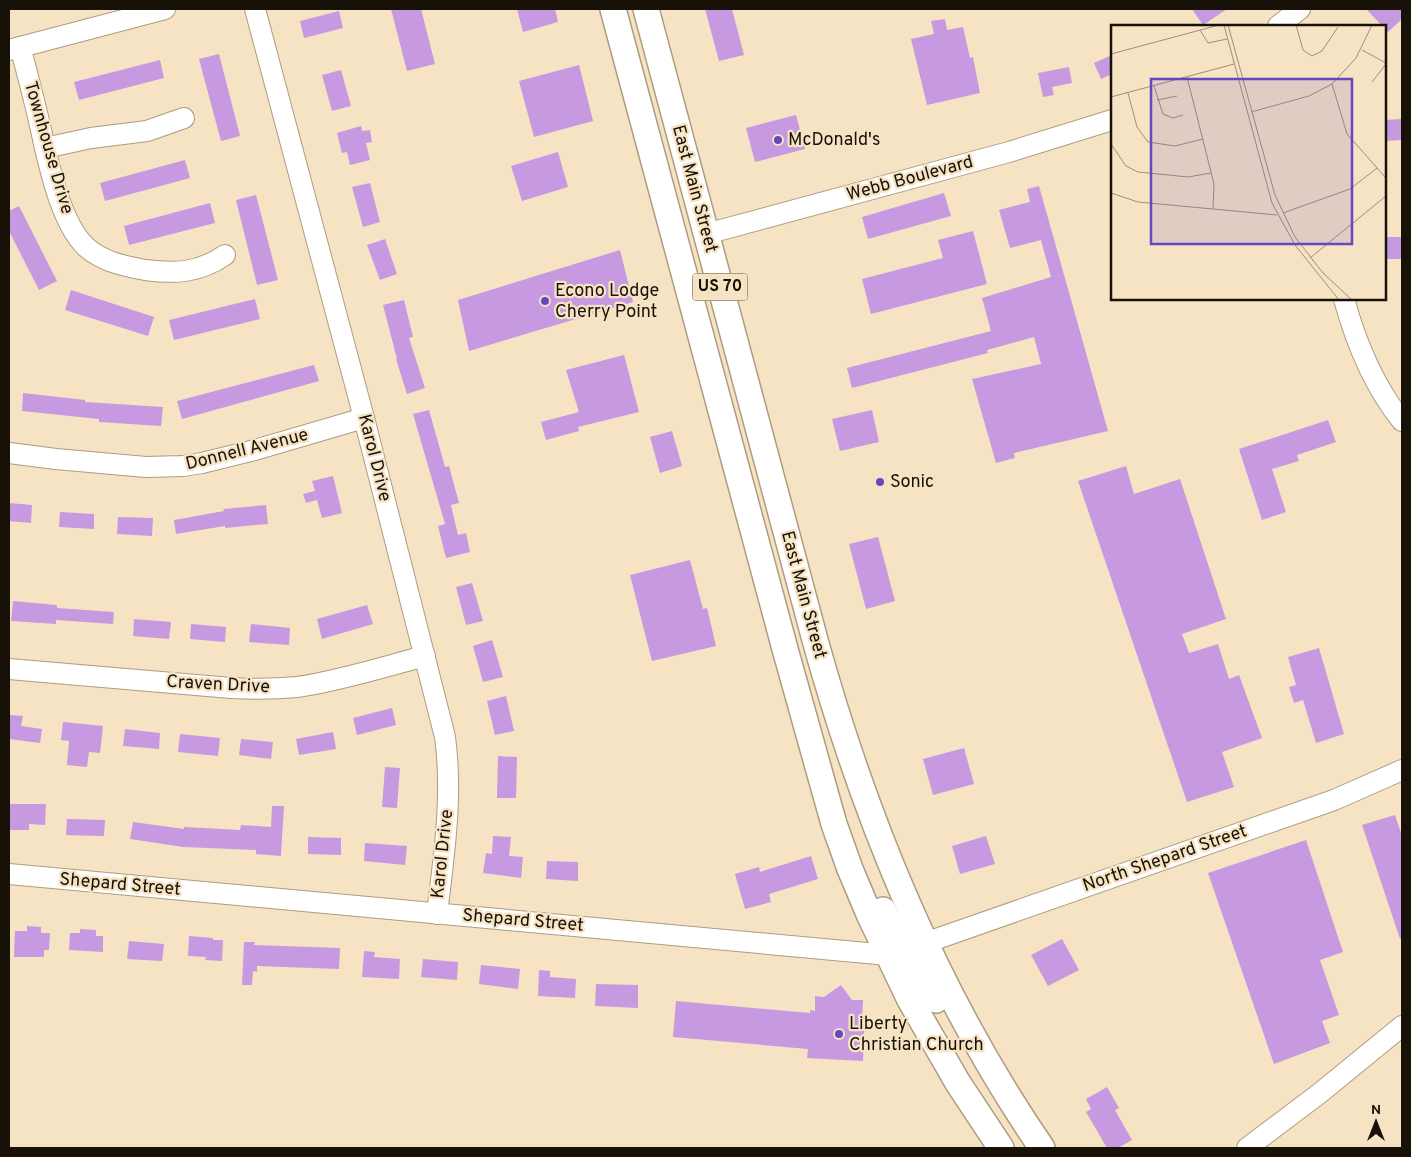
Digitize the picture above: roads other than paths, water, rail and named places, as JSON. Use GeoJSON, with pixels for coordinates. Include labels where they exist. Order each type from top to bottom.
{"type":"FeatureCollection","features":[{"type":"Feature","properties":{"kind":"main road","name":"East Main Street"},"geometry":{"type":"LineString","coordinates":[[613,9],[784,649],[834,824],[854,878],[888,955],[933,1042],[1001,1148]]}},
{"type":"Feature","properties":{"kind":"main road","name":"East Main Street"},"geometry":{"type":"LineString","coordinates":[[646,9],[838,722],[869,811],[904,898],[944,983],[990,1064],[1042,1148]]}},
{"type":"Feature","properties":{"kind":"main road"},"geometry":{"type":"LineString","coordinates":[[644,125],[670,169],[684,215],[693,226],[706,234]]}},
{"type":"Feature","properties":{"kind":"main road"},"geometry":{"type":"LineString","coordinates":[[676,245],[695,263],[703,279],[710,303],[734,341]]}},
{"type":"Feature","properties":{"kind":"main road"},"geometry":{"type":"LineString","coordinates":[[784,649],[815,640]]}},
{"type":"Feature","properties":{"kind":"main road"},"geometry":{"type":"LineString","coordinates":[[834,824],[872,887],[898,936],[908,944],[925,943]]}},
{"type":"Feature","properties":{"kind":"main road"},"geometry":{"type":"LineString","coordinates":[[888,955],[905,959],[918,970],[947,1018],[990,1064]]}},
{"type":"Feature","properties":{"kind":"street"},"geometry":{"type":"LineString","coordinates":[[15,49],[165,9]]}},
{"type":"Feature","properties":{"kind":"street","name":"Karol Drive"},"geometry":{"type":"LineString","coordinates":[[256,9],[364,418],[445,737],[449,775],[449,809],[437,914]]}},
{"type":"Feature","properties":{"kind":"street"},"geometry":{"type":"LineString","coordinates":[[1279,25],[1300,9]]}},
{"type":"Feature","properties":{"kind":"street","name":"Townhouse Drive"},"geometry":{"type":"LineString","coordinates":[[15,49],[54,180],[69,222],[78,238],[96,254],[118,265],[152,270],[188,272],[215,262],[224,255]]}},
{"type":"Feature","properties":{"kind":"street"},"geometry":{"type":"LineString","coordinates":[[45,148],[91,138],[147,131],[184,118]]}},
{"type":"Feature","properties":{"kind":"street","name":"Webb Boulevard"},"geometry":{"type":"LineString","coordinates":[[706,234],[1009,152],[1111,120]]}},
{"type":"Feature","properties":{"kind":"street"},"geometry":{"type":"LineString","coordinates":[[1344,300],[1356,339],[1367,365],[1390,405],[1402,421]]}},
{"type":"Feature","properties":{"kind":"street","name":"Donnell Avenue"},"geometry":{"type":"LineString","coordinates":[[9,453],[56,460],[146,467],[183,466],[255,450],[364,418]]}},
{"type":"Feature","properties":{"kind":"street","name":"Craven Drive"},"geometry":{"type":"LineString","coordinates":[[9,669],[231,688],[274,689],[320,682],[425,656]]}},
{"type":"Feature","properties":{"kind":"street","name":"North Shepard Street"},"geometry":{"type":"LineString","coordinates":[[925,943],[1334,800],[1402,770]]}},
{"type":"Feature","properties":{"kind":"street","name":"Shepard Street"},"geometry":{"type":"LineString","coordinates":[[9,874],[888,955]]}},
{"type":"Feature","properties":{"kind":"street"},"geometry":{"type":"LineString","coordinates":[[1247,1148],[1320,1093],[1402,1026]]}},
{"type":"Feature","properties":{"kind":"place","name":"McDonald's"},"geometry":{"type":"Point","coordinates":[778,140]}},
{"type":"Feature","properties":{"kind":"place","name":"Econo Lodge Cherry Point"},"geometry":{"type":"Point","coordinates":[545,301]}},
{"type":"Feature","properties":{"kind":"place","name":"Sonic"},"geometry":{"type":"Point","coordinates":[880,482]}},
{"type":"Feature","properties":{"kind":"place","name":"Liberty Christian Church"},"geometry":{"type":"Point","coordinates":[839,1034]}}]}
